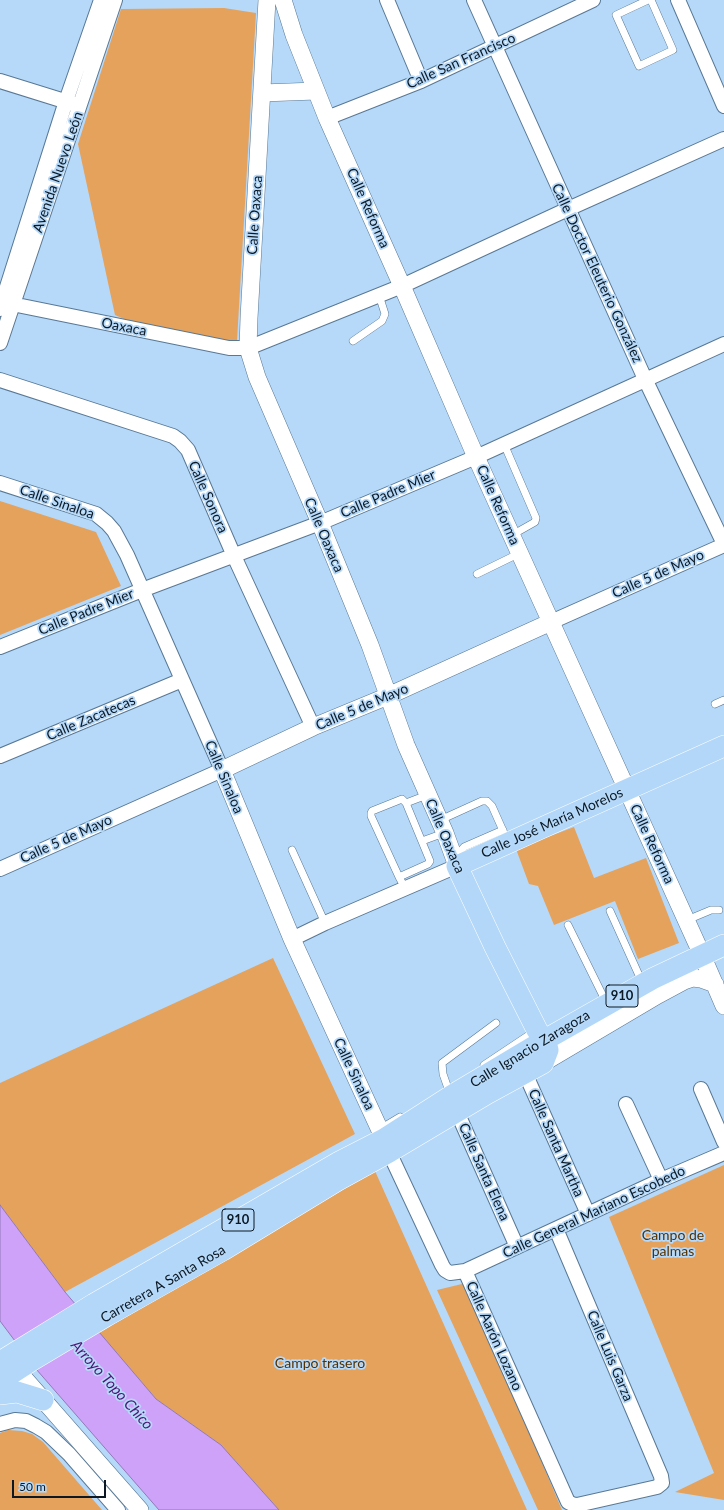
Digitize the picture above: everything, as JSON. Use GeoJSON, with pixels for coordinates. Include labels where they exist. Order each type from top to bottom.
{"type":"FeatureCollection","features":[{"type":"Feature","properties":{"kind":"main road","name":"Calle José María Morelos"},"geometry":{"type":"LineString","coordinates":[[457,866],[506,836],[627,790],[724,746]]}},
{"type":"Feature","properties":{"kind":"main road","name":"Calle Oaxaca"},"geometry":{"type":"LineString","coordinates":[[457,866],[549,1039]]}},
{"type":"Feature","properties":{"kind":"main road","name":"Calle Ignacio Zaragoza"},"geometry":{"type":"LineString","coordinates":[[450,1095],[643,984],[724,946]]}},
{"type":"Feature","properties":{"kind":"main road","name":"Calle Ignacio Zaragoza"},"geometry":{"type":"LineString","coordinates":[[450,1095],[525,1073],[543,1063],[548,1050],[549,1039]]}},
{"type":"Feature","properties":{"kind":"main road","name":"910"},"geometry":{"type":"LineString","coordinates":[[384,1140],[450,1095]]}},
{"type":"Feature","properties":{"kind":"main road","name":"Carretera A Santa Rosa"},"geometry":{"type":"LineString","coordinates":[[0,1381],[19,1359],[100,1310],[223,1250],[338,1180],[384,1140]]}},
{"type":"Feature","properties":{"kind":"main road"},"geometry":{"type":"LineString","coordinates":[[0,1394],[17,1392],[43,1400]]}},
{"type":"Feature","properties":{"kind":"street"},"geometry":{"type":"LineString","coordinates":[[48,181],[53,141],[84,49],[96,36],[101,0]]}},
{"type":"Feature","properties":{"kind":"street","name":"Avenida Nuevo León"},"geometry":{"type":"LineString","coordinates":[[0,340],[4,304],[48,181],[67,145],[81,106],[98,52],[96,36],[115,0]]}},
{"type":"Feature","properties":{"kind":"street","name":"Calle Oaxaca"},"geometry":{"type":"LineString","coordinates":[[267,0],[248,348],[257,376],[370,645],[406,745],[457,866]]}},
{"type":"Feature","properties":{"kind":"street","name":"Calle Reforma"},"geometry":{"type":"LineString","coordinates":[[283,0],[294,35],[327,118],[476,457],[687,920],[724,1006]]}},
{"type":"Feature","properties":{"kind":"street"},"geometry":{"type":"LineString","coordinates":[[387,0],[421,81]]}},
{"type":"Feature","properties":{"kind":"street","name":"Calle Doctor Eleuterio González"},"geometry":{"type":"LineString","coordinates":[[474,0],[645,379],[724,545]]}},
{"type":"Feature","properties":{"kind":"street","name":"Calle San Francisco"},"geometry":{"type":"LineString","coordinates":[[327,118],[421,81],[593,0]]}},
{"type":"Feature","properties":{"kind":"street"},"geometry":{"type":"LineString","coordinates":[[678,0],[724,106]]}},
{"type":"Feature","properties":{"kind":"street"},"geometry":{"type":"LineString","coordinates":[[84,49],[98,52]]}},
{"type":"Feature","properties":{"kind":"street"},"geometry":{"type":"LineString","coordinates":[[0,81],[81,106]]}},
{"type":"Feature","properties":{"kind":"street"},"geometry":{"type":"LineString","coordinates":[[262,93],[316,91]]}},
{"type":"Feature","properties":{"kind":"street"},"geometry":{"type":"LineString","coordinates":[[248,348],[402,286],[724,139]]}},
{"type":"Feature","properties":{"kind":"street"},"geometry":{"type":"LineString","coordinates":[[53,141],[67,145]]}},
{"type":"Feature","properties":{"kind":"street","name":"Oaxaca"},"geometry":{"type":"LineString","coordinates":[[4,304],[229,348],[248,348]]}},
{"type":"Feature","properties":{"kind":"street","name":"Calle Padre Mier"},"geometry":{"type":"LineString","coordinates":[[0,647],[142,590],[320,523],[476,457],[724,344]]}},
{"type":"Feature","properties":{"kind":"street","name":"Calle Sonora"},"geometry":{"type":"LineString","coordinates":[[0,380],[173,436],[180,441],[188,450],[234,556],[313,727]]}},
{"type":"Feature","properties":{"kind":"street","name":"Calle Sinaloa"},"geometry":{"type":"LineString","coordinates":[[0,483],[100,517],[107,522],[120,540],[222,770],[292,939],[384,1140]]}},
{"type":"Feature","properties":{"kind":"street","name":"Calle 5 de Mayo"},"geometry":{"type":"LineString","coordinates":[[0,869],[222,770],[313,727],[388,696],[724,545]]}},
{"type":"Feature","properties":{"kind":"street","name":"Calle Zacatecas"},"geometry":{"type":"LineString","coordinates":[[0,756],[182,680]]}},
{"type":"Feature","properties":{"kind":"street"},"geometry":{"type":"LineString","coordinates":[[231,792],[232,774],[241,761]]}},
{"type":"Feature","properties":{"kind":"street","name":"Calle José María Morelos"},"geometry":{"type":"LineString","coordinates":[[292,939],[402,883],[457,866]]}},
{"type":"Feature","properties":{"kind":"street","name":"Calle Ignacio Zaragoza"},"geometry":{"type":"LineString","coordinates":[[549,1039],[658,995],[684,981],[693,978],[715,984]]}},
{"type":"Feature","properties":{"kind":"street","name":"Calle Santa Martha"},"geometry":{"type":"LineString","coordinates":[[525,1073],[588,1214]]}},
{"type":"Feature","properties":{"kind":"street"},"geometry":{"type":"LineString","coordinates":[[701,1090],[724,1142]]}},
{"type":"Feature","properties":{"kind":"street","name":"Calle Santa Elena"},"geometry":{"type":"LineString","coordinates":[[450,1095],[517,1247]]}},
{"type":"Feature","properties":{"kind":"street"},"geometry":{"type":"LineString","coordinates":[[626,1104],[661,1180]]}},
{"type":"Feature","properties":{"kind":"street","name":"Calle Aarón Lozano"},"geometry":{"type":"LineString","coordinates":[[384,1140],[445,1270],[450,1273],[465,1271],[565,1497],[572,1504],[593,1506]]}},
{"type":"Feature","properties":{"kind":"street","name":"Calle General Mariano Escobedo"},"geometry":{"type":"LineString","coordinates":[[465,1271],[661,1180],[724,1153]]}},
{"type":"Feature","properties":{"kind":"street","name":"Calle Luis Garza"},"geometry":{"type":"LineString","coordinates":[[556,1229],[661,1476],[662,1483],[658,1487],[593,1506]]}},
{"type":"Feature","properties":{"kind":"street"},"geometry":{"type":"LineString","coordinates":[[19,1359],[43,1400],[140,1510]]}},
{"type":"Feature","properties":{"kind":"street"},"geometry":{"type":"LineString","coordinates":[[0,1424],[15,1420],[26,1421],[46,1432],[69,1454],[118,1510]]}},
{"type":"Feature","properties":{"kind":"lane"},"geometry":{"type":"LineString","coordinates":[[650,0],[674,50],[639,66],[616,14],[638,2],[650,0]]}},
{"type":"Feature","properties":{"kind":"lane"},"geometry":{"type":"LineString","coordinates":[[353,341],[382,321],[385,314],[379,295]]}},
{"type":"Feature","properties":{"kind":"lane"},"geometry":{"type":"LineString","coordinates":[[504,444],[536,518],[535,522],[512,535]]}},
{"type":"Feature","properties":{"kind":"lane"},"geometry":{"type":"LineString","coordinates":[[476,574],[520,553]]}},
{"type":"Feature","properties":{"kind":"lane"},"geometry":{"type":"LineString","coordinates":[[715,704],[724,700]]}},
{"type":"Feature","properties":{"kind":"lane"},"geometry":{"type":"LineString","coordinates":[[406,803],[427,795]]}},
{"type":"Feature","properties":{"kind":"lane"},"geometry":{"type":"LineString","coordinates":[[398,799],[404,800],[406,803],[430,860],[428,864],[402,883],[371,813],[372,811],[398,799]]}},
{"type":"Feature","properties":{"kind":"lane"},"geometry":{"type":"LineString","coordinates":[[422,841],[482,801],[487,801],[492,806],[506,836]]}},
{"type":"Feature","properties":{"kind":"lane"},"geometry":{"type":"LineString","coordinates":[[292,850],[325,923]]}},
{"type":"Feature","properties":{"kind":"lane"},"geometry":{"type":"LineString","coordinates":[[687,920],[706,912],[719,910]]}},
{"type":"Feature","properties":{"kind":"lane"},"geometry":{"type":"LineString","coordinates":[[610,911],[643,984]]}},
{"type":"Feature","properties":{"kind":"lane"},"geometry":{"type":"LineString","coordinates":[[568,925],[607,1004]]}},
{"type":"Feature","properties":{"kind":"lane"},"geometry":{"type":"LineString","coordinates":[[450,1095],[443,1074],[442,1063],[496,1023]]}},
{"type":"Feature","properties":{"kind":"lane"},"geometry":{"type":"LineString","coordinates":[[480,1067],[549,1039]]}},
{"type":"Feature","properties":{"kind":"lane"},"geometry":{"type":"LineString","coordinates":[[384,1140],[407,1112]]}},
{"type":"Feature","properties":{"kind":"green space"},"geometry":{"type":"Polygon","coordinates":[[[224,8],[256,13],[237,341],[230,344],[124,319],[115,315],[78,144],[121,9],[224,8]]]}},
{"type":"Feature","properties":{"kind":"green space"},"geometry":{"type":"Polygon","coordinates":[[[0,501],[96,532],[121,586],[0,635],[0,501]]]}},
{"type":"Feature","properties":{"kind":"green space"},"geometry":{"type":"Polygon","coordinates":[[[574,827],[594,878],[646,858],[679,943],[638,959],[615,901],[554,925],[538,886],[529,884],[516,849],[574,827]]]}},
{"type":"Feature","properties":{"kind":"green space"},"geometry":{"type":"Polygon","coordinates":[[[273,958],[355,1134],[65,1292],[0,1205],[0,1083],[273,958]]]}},
{"type":"Feature","properties":{"kind":"green space","name":"Campo de palmas"},"geometry":{"type":"Polygon","coordinates":[[[724,1165],[724,1500],[675,1492],[714,1473],[609,1217],[724,1165]]]}},
{"type":"Feature","properties":{"kind":"green space","name":"Campo trasero"},"geometry":{"type":"Polygon","coordinates":[[[375,1171],[527,1510],[279,1510],[221,1445],[156,1399],[99,1333],[375,1171]]]}},
{"type":"Feature","properties":{"kind":"green space"},"geometry":{"type":"Polygon","coordinates":[[[466,1283],[562,1510],[538,1510],[437,1290],[466,1283]]]}},
{"type":"Feature","properties":{"kind":"green space"},"geometry":{"type":"Polygon","coordinates":[[[8,1430],[22,1431],[32,1434],[43,1442],[102,1510],[0,1510],[0,1433],[8,1430]]]}},
{"type":"Feature","properties":{"kind":"water","name":"Arroyo Topo Chico"},"geometry":{"type":"Polygon","coordinates":[[[0,1205],[65,1292],[156,1399],[221,1445],[279,1510],[159,1510],[36,1369],[0,1321],[0,1205]]]}}]}
